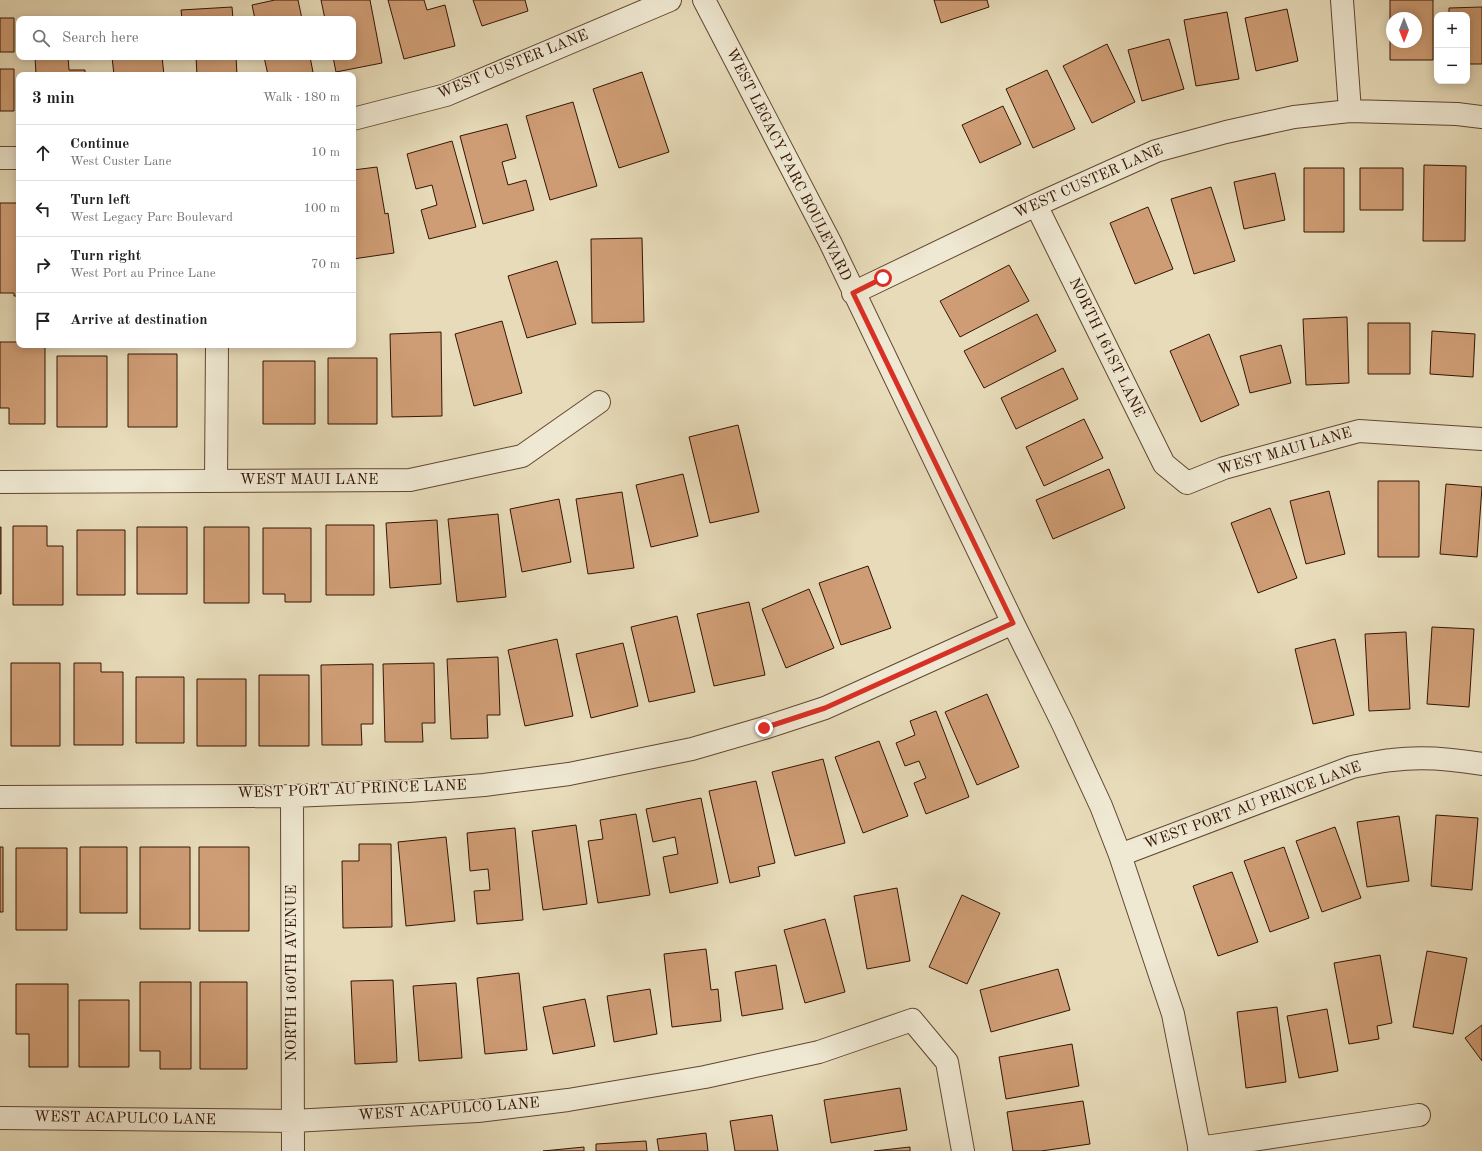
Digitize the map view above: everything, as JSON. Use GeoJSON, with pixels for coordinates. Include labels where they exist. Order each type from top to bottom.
{"type":"FeatureCollection","features":[{"type":"Feature","properties":{"kind":"street","name":"WEST CUSTER LANE"},"geometry":{"type":"LineString","coordinates":[[356,118],[446,95],[670,0]]}},
{"type":"Feature","properties":{"kind":"street","name":"WEST LEGACY PARC BOULEVARD"},"geometry":{"type":"LineString","coordinates":[[704,0],[830,242],[853,293],[1063,724],[1100,806],[1120,855],[1173,1014],[1200,1150]]}},
{"type":"Feature","properties":{"kind":"street"},"geometry":{"type":"LineString","coordinates":[[1342,0],[1350,111]]}},
{"type":"Feature","properties":{"kind":"street","name":"WEST CUSTER LANE"},"geometry":{"type":"LineString","coordinates":[[853,293],[1036,205],[1156,150],[1226,132],[1294,117],[1350,111],[1457,114],[1482,117]]}},
{"type":"Feature","properties":{"kind":"street"},"geometry":{"type":"LineString","coordinates":[[0,158],[16,158]]}},
{"type":"Feature","properties":{"kind":"street","name":"NORTH 161ST LANE"},"geometry":{"type":"LineString","coordinates":[[1036,205],[1164,464],[1186,483]]}},
{"type":"Feature","properties":{"kind":"street"},"geometry":{"type":"LineString","coordinates":[[216,481],[217,348]]}},
{"type":"Feature","properties":{"kind":"street","name":"WEST MAUI LANE"},"geometry":{"type":"LineString","coordinates":[[0,482],[410,480],[522,456],[599,402]]}},
{"type":"Feature","properties":{"kind":"street","name":"WEST MAUI LANE"},"geometry":{"type":"LineString","coordinates":[[1186,483],[1224,468],[1359,431],[1482,439]]}},
{"type":"Feature","properties":{"kind":"street","name":"WEST PORT AU PRINCE LANE"},"geometry":{"type":"LineString","coordinates":[[0,797],[292,796],[409,792],[484,785],[569,774],[692,749],[825,708],[1013,623]]}},
{"type":"Feature","properties":{"kind":"street","name":"WEST PORT AU PRINCE LANE"},"geometry":{"type":"LineString","coordinates":[[1120,855],[1352,767],[1391,760],[1427,758],[1482,764]]}},
{"type":"Feature","properties":{"kind":"street","name":"NORTH 160TH AVENUE"},"geometry":{"type":"LineString","coordinates":[[292,796],[293,1151]]}},
{"type":"Feature","properties":{"kind":"street","name":"WEST ACAPULCO LANE"},"geometry":{"type":"LineString","coordinates":[[0,1118],[293,1121],[478,1111],[568,1100],[705,1077],[820,1052],[912,1020],[947,1062],[963,1151]]}},
{"type":"Feature","properties":{"kind":"street"},"geometry":{"type":"LineString","coordinates":[[1200,1150],[1419,1115]]}},
{"type":"Feature","properties":{"kind":"building"},"geometry":{"type":"Polygon","coordinates":[[[275,0],[298,0],[301,16],[254,16],[252,5],[275,0]]]}},
{"type":"Feature","properties":{"kind":"building"},"geometry":{"type":"Polygon","coordinates":[[[321,0],[370,0],[382,63],[336,72],[334,60],[356,60],[356,16],[324,16],[321,0]]]}},
{"type":"Feature","properties":{"kind":"building"},"geometry":{"type":"Polygon","coordinates":[[[388,0],[424,0],[427,10],[445,5],[455,46],[404,59],[388,0]]]}},
{"type":"Feature","properties":{"kind":"building"},"geometry":{"type":"Polygon","coordinates":[[[473,0],[525,0],[528,11],[482,26],[473,0]]]}},
{"type":"Feature","properties":{"kind":"building"},"geometry":{"type":"Polygon","coordinates":[[[934,0],[987,0],[989,7],[941,23],[934,0]]]}},
{"type":"Feature","properties":{"kind":"building"},"geometry":{"type":"Polygon","coordinates":[[[1390,0],[1433,0],[1433,60],[1390,60],[1390,48],[1422,48],[1422,12],[1390,12],[1390,0]]]}},
{"type":"Feature","properties":{"kind":"building"},"geometry":{"type":"Polygon","coordinates":[[[232,7],[233,16],[182,16],[181,10],[232,7]]]}},
{"type":"Feature","properties":{"kind":"building"},"geometry":{"type":"Polygon","coordinates":[[[1482,7],[1482,64],[1470,64],[1470,12],[1449,12],[1449,8],[1482,7]]]}},
{"type":"Feature","properties":{"kind":"building"},"geometry":{"type":"Polygon","coordinates":[[[1287,9],[1298,61],[1256,71],[1245,18],[1287,9]]]}},
{"type":"Feature","properties":{"kind":"building"},"geometry":{"type":"Polygon","coordinates":[[[1227,12],[1239,79],[1196,86],[1184,20],[1227,12]]]}},
{"type":"Feature","properties":{"kind":"building"},"geometry":{"type":"Polygon","coordinates":[[[0,18],[14,18],[14,52],[0,52],[0,18]]]}},
{"type":"Feature","properties":{"kind":"building"},"geometry":{"type":"Polygon","coordinates":[[[1169,39],[1184,89],[1142,101],[1128,50],[1169,39]]]}},
{"type":"Feature","properties":{"kind":"building"},"geometry":{"type":"Polygon","coordinates":[[[1107,44],[1135,102],[1092,123],[1063,66],[1107,44]]]}},
{"type":"Feature","properties":{"kind":"building"},"geometry":{"type":"Polygon","coordinates":[[[35,60],[68,60],[69,70],[85,70],[85,72],[36,72],[35,60]]]}},
{"type":"Feature","properties":{"kind":"building"},"geometry":{"type":"Polygon","coordinates":[[[112,60],[162,60],[164,72],[114,72],[112,60]]]}},
{"type":"Feature","properties":{"kind":"building"},"geometry":{"type":"Polygon","coordinates":[[[196,60],[236,60],[237,72],[197,72],[196,60]]]}},
{"type":"Feature","properties":{"kind":"building"},"geometry":{"type":"Polygon","coordinates":[[[265,60],[311,60],[313,72],[267,72],[265,60]]]}},
{"type":"Feature","properties":{"kind":"building"},"geometry":{"type":"Polygon","coordinates":[[[0,69],[14,69],[14,111],[0,111],[0,69]]]}},
{"type":"Feature","properties":{"kind":"building"},"geometry":{"type":"Polygon","coordinates":[[[1047,70],[1075,129],[1033,148],[1006,89],[1047,70]]]}},
{"type":"Feature","properties":{"kind":"building"},"geometry":{"type":"Polygon","coordinates":[[[642,72],[669,152],[619,168],[593,89],[642,72]]]}},
{"type":"Feature","properties":{"kind":"building"},"geometry":{"type":"Polygon","coordinates":[[[573,102],[597,186],[550,200],[526,116],[573,102]]]}},
{"type":"Feature","properties":{"kind":"building"},"geometry":{"type":"Polygon","coordinates":[[[1003,106],[1021,144],[980,163],[962,125],[1003,106]]]}},
{"type":"Feature","properties":{"kind":"building"},"geometry":{"type":"Polygon","coordinates":[[[507,124],[516,158],[502,162],[508,185],[526,180],[534,210],[483,224],[460,136],[507,124]]]}},
{"type":"Feature","properties":{"kind":"building"},"geometry":{"type":"Polygon","coordinates":[[[452,141],[476,227],[429,239],[421,210],[437,205],[432,185],[416,189],[407,154],[452,141]]]}},
{"type":"Feature","properties":{"kind":"building"},"geometry":{"type":"Polygon","coordinates":[[[1424,165],[1466,166],[1465,241],[1423,241],[1424,165]]]}},
{"type":"Feature","properties":{"kind":"building"},"geometry":{"type":"Polygon","coordinates":[[[377,167],[385,214],[388,213],[394,253],[356,259],[356,170],[377,167]]]}},
{"type":"Feature","properties":{"kind":"building"},"geometry":{"type":"Polygon","coordinates":[[[1304,168],[1344,168],[1344,232],[1304,232],[1304,168]]]}},
{"type":"Feature","properties":{"kind":"building"},"geometry":{"type":"Polygon","coordinates":[[[1360,168],[1403,168],[1403,210],[1360,210],[1360,168]]]}},
{"type":"Feature","properties":{"kind":"building"},"geometry":{"type":"Polygon","coordinates":[[[1275,173],[1285,220],[1244,229],[1234,182],[1275,173]]]}},
{"type":"Feature","properties":{"kind":"building"},"geometry":{"type":"Polygon","coordinates":[[[1211,187],[1235,261],[1194,274],[1171,199],[1211,187]]]}},
{"type":"Feature","properties":{"kind":"building"},"geometry":{"type":"Polygon","coordinates":[[[0,203],[16,203],[16,296],[14,296],[14,293],[0,293],[0,203]]]}},
{"type":"Feature","properties":{"kind":"building"},"geometry":{"type":"Polygon","coordinates":[[[1148,207],[1173,269],[1135,284],[1110,223],[1148,207]]]}},
{"type":"Feature","properties":{"kind":"building"},"geometry":{"type":"Polygon","coordinates":[[[642,238],[644,322],[592,323],[591,239],[642,238]]]}},
{"type":"Feature","properties":{"kind":"building"},"geometry":{"type":"Polygon","coordinates":[[[557,261],[576,324],[527,338],[508,276],[557,261]]]}},
{"type":"Feature","properties":{"kind":"building"},"geometry":{"type":"Polygon","coordinates":[[[1009,265],[1029,301],[960,337],[940,301],[1009,265]]]}},
{"type":"Feature","properties":{"kind":"building"},"geometry":{"type":"Polygon","coordinates":[[[1037,314],[1056,351],[984,388],[964,351],[1037,314]]]}},
{"type":"Feature","properties":{"kind":"building"},"geometry":{"type":"Polygon","coordinates":[[[1347,317],[1349,383],[1306,385],[1303,319],[1347,317]]]}},
{"type":"Feature","properties":{"kind":"building"},"geometry":{"type":"Polygon","coordinates":[[[502,321],[522,393],[474,406],[455,334],[502,321]]]}},
{"type":"Feature","properties":{"kind":"building"},"geometry":{"type":"Polygon","coordinates":[[[1368,323],[1410,323],[1410,374],[1368,374],[1368,323]]]}},
{"type":"Feature","properties":{"kind":"building"},"geometry":{"type":"Polygon","coordinates":[[[1432,331],[1475,334],[1473,377],[1430,374],[1432,331]]]}},
{"type":"Feature","properties":{"kind":"building"},"geometry":{"type":"Polygon","coordinates":[[[441,332],[442,416],[392,417],[390,334],[441,332]]]}},
{"type":"Feature","properties":{"kind":"building"},"geometry":{"type":"Polygon","coordinates":[[[1209,334],[1239,405],[1201,422],[1170,351],[1209,334]]]}},
{"type":"Feature","properties":{"kind":"building"},"geometry":{"type":"Polygon","coordinates":[[[0,342],[16,342],[16,348],[45,348],[45,424],[9,424],[9,408],[0,408],[0,342]]]}},
{"type":"Feature","properties":{"kind":"building"},"geometry":{"type":"Polygon","coordinates":[[[1281,345],[1291,383],[1250,393],[1240,356],[1281,345]]]}},
{"type":"Feature","properties":{"kind":"building"},"geometry":{"type":"Polygon","coordinates":[[[128,354],[177,354],[177,427],[128,427],[128,354]]]}},
{"type":"Feature","properties":{"kind":"building"},"geometry":{"type":"Polygon","coordinates":[[[57,356],[107,356],[107,427],[57,427],[57,356]]]}},
{"type":"Feature","properties":{"kind":"building"},"geometry":{"type":"Polygon","coordinates":[[[328,358],[377,358],[377,424],[328,424],[328,358]]]}},
{"type":"Feature","properties":{"kind":"building"},"geometry":{"type":"Polygon","coordinates":[[[263,361],[315,361],[315,424],[263,424],[263,361]]]}},
{"type":"Feature","properties":{"kind":"building"},"geometry":{"type":"Polygon","coordinates":[[[1063,368],[1078,399],[1016,429],[1001,398],[1063,368]]]}},
{"type":"Feature","properties":{"kind":"building"},"geometry":{"type":"Polygon","coordinates":[[[1084,419],[1103,458],[1044,486],[1026,447],[1084,419]]]}},
{"type":"Feature","properties":{"kind":"building"},"geometry":{"type":"Polygon","coordinates":[[[738,425],[759,512],[710,523],[689,437],[738,425]]]}},
{"type":"Feature","properties":{"kind":"building"},"geometry":{"type":"Polygon","coordinates":[[[1109,469],[1125,508],[1053,539],[1036,500],[1109,469]]]}},
{"type":"Feature","properties":{"kind":"building"},"geometry":{"type":"Polygon","coordinates":[[[683,474],[698,536],[651,547],[636,485],[683,474]]]}},
{"type":"Feature","properties":{"kind":"building"},"geometry":{"type":"Polygon","coordinates":[[[1378,481],[1419,481],[1419,557],[1378,557],[1378,481]]]}},
{"type":"Feature","properties":{"kind":"building"},"geometry":{"type":"Polygon","coordinates":[[[1446,484],[1482,487],[1477,557],[1440,554],[1446,484]]]}},
{"type":"Feature","properties":{"kind":"building"},"geometry":{"type":"Polygon","coordinates":[[[1329,491],[1345,554],[1306,564],[1290,501],[1329,491]]]}},
{"type":"Feature","properties":{"kind":"building"},"geometry":{"type":"Polygon","coordinates":[[[622,492],[634,568],[588,574],[576,499],[622,492]]]}},
{"type":"Feature","properties":{"kind":"building"},"geometry":{"type":"Polygon","coordinates":[[[559,499],[571,562],[522,572],[510,509],[559,499]]]}},
{"type":"Feature","properties":{"kind":"building"},"geometry":{"type":"Polygon","coordinates":[[[1270,508],[1297,578],[1258,593],[1231,523],[1270,508]]]}},
{"type":"Feature","properties":{"kind":"building"},"geometry":{"type":"Polygon","coordinates":[[[498,514],[506,597],[457,602],[448,519],[498,514]]]}},
{"type":"Feature","properties":{"kind":"building"},"geometry":{"type":"Polygon","coordinates":[[[437,520],[441,584],[390,588],[386,523],[437,520]]]}},
{"type":"Feature","properties":{"kind":"building"},"geometry":{"type":"Polygon","coordinates":[[[326,525],[374,525],[374,595],[326,595],[326,525]]]}},
{"type":"Feature","properties":{"kind":"building"},"geometry":{"type":"Polygon","coordinates":[[[13,526],[47,526],[47,546],[63,546],[63,605],[13,605],[13,526]]]}},
{"type":"Feature","properties":{"kind":"building"},"geometry":{"type":"Polygon","coordinates":[[[1,527],[1,594],[0,594],[1,527]]]}},
{"type":"Feature","properties":{"kind":"building"},"geometry":{"type":"Polygon","coordinates":[[[137,527],[187,527],[187,594],[137,594],[137,527]]]}},
{"type":"Feature","properties":{"kind":"building"},"geometry":{"type":"Polygon","coordinates":[[[204,527],[249,527],[249,603],[204,603],[204,527]]]}},
{"type":"Feature","properties":{"kind":"building"},"geometry":{"type":"Polygon","coordinates":[[[263,528],[311,528],[311,602],[285,602],[285,594],[263,594],[263,528]]]}},
{"type":"Feature","properties":{"kind":"building"},"geometry":{"type":"Polygon","coordinates":[[[77,530],[125,530],[125,595],[77,595],[77,530]]]}},
{"type":"Feature","properties":{"kind":"building"},"geometry":{"type":"Polygon","coordinates":[[[868,566],[891,628],[841,645],[819,583],[868,566]]]}},
{"type":"Feature","properties":{"kind":"building"},"geometry":{"type":"Polygon","coordinates":[[[809,589],[834,648],[786,668],[762,609],[809,589]]]}},
{"type":"Feature","properties":{"kind":"building"},"geometry":{"type":"Polygon","coordinates":[[[749,602],[765,675],[714,686],[697,614],[749,602]]]}},
{"type":"Feature","properties":{"kind":"building"},"geometry":{"type":"Polygon","coordinates":[[[677,616],[695,692],[649,702],[631,627],[677,616]]]}},
{"type":"Feature","properties":{"kind":"building"},"geometry":{"type":"Polygon","coordinates":[[[1432,627],[1474,629],[1469,707],[1427,704],[1432,627]]]}},
{"type":"Feature","properties":{"kind":"building"},"geometry":{"type":"Polygon","coordinates":[[[1406,632],[1410,709],[1369,711],[1365,634],[1406,632]]]}},
{"type":"Feature","properties":{"kind":"building"},"geometry":{"type":"Polygon","coordinates":[[[557,639],[573,716],[525,726],[508,650],[557,639]]]}},
{"type":"Feature","properties":{"kind":"building"},"geometry":{"type":"Polygon","coordinates":[[[1335,639],[1354,715],[1313,724],[1295,649],[1335,639]]]}},
{"type":"Feature","properties":{"kind":"building"},"geometry":{"type":"Polygon","coordinates":[[[623,643],[638,706],[591,718],[576,654],[623,643]]]}},
{"type":"Feature","properties":{"kind":"building"},"geometry":{"type":"Polygon","coordinates":[[[498,657],[500,715],[487,715],[488,738],[451,739],[447,659],[498,657]]]}},
{"type":"Feature","properties":{"kind":"building"},"geometry":{"type":"Polygon","coordinates":[[[11,663],[60,663],[60,746],[11,746],[11,663]]]}},
{"type":"Feature","properties":{"kind":"building"},"geometry":{"type":"Polygon","coordinates":[[[74,663],[101,663],[101,672],[123,672],[123,745],[74,745],[74,663]]]}},
{"type":"Feature","properties":{"kind":"building"},"geometry":{"type":"Polygon","coordinates":[[[434,663],[435,723],[422,723],[423,742],[385,742],[383,664],[434,663]]]}},
{"type":"Feature","properties":{"kind":"building"},"geometry":{"type":"Polygon","coordinates":[[[373,664],[373,724],[361,724],[362,745],[322,745],[321,665],[373,664]]]}},
{"type":"Feature","properties":{"kind":"building"},"geometry":{"type":"Polygon","coordinates":[[[259,675],[309,675],[309,746],[259,746],[259,675]]]}},
{"type":"Feature","properties":{"kind":"building"},"geometry":{"type":"Polygon","coordinates":[[[136,677],[184,677],[184,743],[136,743],[136,677]]]}},
{"type":"Feature","properties":{"kind":"building"},"geometry":{"type":"Polygon","coordinates":[[[197,679],[246,679],[246,746],[197,746],[197,679]]]}},
{"type":"Feature","properties":{"kind":"building"},"geometry":{"type":"Polygon","coordinates":[[[987,694],[1019,767],[977,785],[945,712],[987,694]]]}},
{"type":"Feature","properties":{"kind":"building"},"geometry":{"type":"Polygon","coordinates":[[[936,711],[969,797],[926,814],[914,783],[926,778],[919,761],[905,766],[896,743],[915,735],[910,721],[936,711]]]}},
{"type":"Feature","properties":{"kind":"building"},"geometry":{"type":"Polygon","coordinates":[[[879,741],[908,816],[863,833],[835,757],[879,741]]]}},
{"type":"Feature","properties":{"kind":"building"},"geometry":{"type":"Polygon","coordinates":[[[823,759],[845,843],[795,856],[772,772],[823,759]]]}},
{"type":"Feature","properties":{"kind":"building"},"geometry":{"type":"Polygon","coordinates":[[[756,781],[775,863],[758,867],[760,876],[730,883],[709,791],[756,781]]]}},
{"type":"Feature","properties":{"kind":"building"},"geometry":{"type":"Polygon","coordinates":[[[701,798],[718,883],[670,893],[663,857],[678,854],[675,837],[653,842],[646,809],[701,798]]]}},
{"type":"Feature","properties":{"kind":"building"},"geometry":{"type":"Polygon","coordinates":[[[636,814],[650,895],[598,903],[588,841],[603,839],[600,820],[636,814]]]}},
{"type":"Feature","properties":{"kind":"building"},"geometry":{"type":"Polygon","coordinates":[[[1436,815],[1478,818],[1472,890],[1431,886],[1436,815]]]}},
{"type":"Feature","properties":{"kind":"building"},"geometry":{"type":"Polygon","coordinates":[[[1399,816],[1409,881],[1367,887],[1357,822],[1399,816]]]}},
{"type":"Feature","properties":{"kind":"building"},"geometry":{"type":"Polygon","coordinates":[[[576,825],[587,904],[543,910],[532,831],[576,825]]]}},
{"type":"Feature","properties":{"kind":"building"},"geometry":{"type":"Polygon","coordinates":[[[1335,827],[1361,898],[1322,912],[1296,841],[1335,827]]]}},
{"type":"Feature","properties":{"kind":"building"},"geometry":{"type":"Polygon","coordinates":[[[515,828],[523,920],[477,924],[474,891],[490,890],[488,869],[470,871],[467,833],[515,828]]]}},
{"type":"Feature","properties":{"kind":"building"},"geometry":{"type":"Polygon","coordinates":[[[446,837],[455,921],[406,926],[398,842],[446,837]]]}},
{"type":"Feature","properties":{"kind":"building"},"geometry":{"type":"Polygon","coordinates":[[[359,844],[391,844],[392,927],[343,928],[342,861],[359,861],[359,844]]]}},
{"type":"Feature","properties":{"kind":"building"},"geometry":{"type":"Polygon","coordinates":[[[0,847],[3,847],[3,912],[0,912],[0,847]]]}},
{"type":"Feature","properties":{"kind":"building"},"geometry":{"type":"Polygon","coordinates":[[[80,847],[127,847],[127,913],[80,913],[80,847]]]}},
{"type":"Feature","properties":{"kind":"building"},"geometry":{"type":"Polygon","coordinates":[[[140,847],[190,847],[190,929],[140,929],[140,847]]]}},
{"type":"Feature","properties":{"kind":"building"},"geometry":{"type":"Polygon","coordinates":[[[199,847],[249,847],[249,931],[199,931],[199,847]]]}},
{"type":"Feature","properties":{"kind":"building"},"geometry":{"type":"Polygon","coordinates":[[[1284,847],[1309,918],[1270,932],[1244,861],[1284,847]]]}},
{"type":"Feature","properties":{"kind":"building"},"geometry":{"type":"Polygon","coordinates":[[[16,848],[67,848],[67,930],[16,930],[16,848]]]}},
{"type":"Feature","properties":{"kind":"building"},"geometry":{"type":"Polygon","coordinates":[[[1232,872],[1258,942],[1218,956],[1193,886],[1232,872]]]}},
{"type":"Feature","properties":{"kind":"building"},"geometry":{"type":"Polygon","coordinates":[[[897,888],[910,961],[867,969],[854,896],[897,888]]]}},
{"type":"Feature","properties":{"kind":"building"},"geometry":{"type":"Polygon","coordinates":[[[962,895],[1000,913],[967,984],[929,967],[962,895]]]}},
{"type":"Feature","properties":{"kind":"building"},"geometry":{"type":"Polygon","coordinates":[[[825,919],[845,992],[805,1003],[784,930],[825,919]]]}},
{"type":"Feature","properties":{"kind":"building"},"geometry":{"type":"Polygon","coordinates":[[[706,949],[711,990],[718,989],[721,1021],[672,1027],[664,954],[706,949]]]}},
{"type":"Feature","properties":{"kind":"building"},"geometry":{"type":"Polygon","coordinates":[[[1427,951],[1467,958],[1453,1034],[1413,1027],[1427,951]]]}},
{"type":"Feature","properties":{"kind":"building"},"geometry":{"type":"Polygon","coordinates":[[[1380,955],[1392,1023],[1377,1026],[1379,1039],[1349,1044],[1334,963],[1380,955]]]}},
{"type":"Feature","properties":{"kind":"building"},"geometry":{"type":"Polygon","coordinates":[[[776,965],[783,1009],[742,1016],[735,972],[776,965]]]}},
{"type":"Feature","properties":{"kind":"building"},"geometry":{"type":"Polygon","coordinates":[[[1058,969],[1070,1010],[991,1032],[980,990],[1058,969]]]}},
{"type":"Feature","properties":{"kind":"building"},"geometry":{"type":"Polygon","coordinates":[[[519,973],[527,1050],[485,1054],[477,978],[519,973]]]}},
{"type":"Feature","properties":{"kind":"building"},"geometry":{"type":"Polygon","coordinates":[[[393,980],[397,1062],[355,1064],[351,981],[393,980]]]}},
{"type":"Feature","properties":{"kind":"building"},"geometry":{"type":"Polygon","coordinates":[[[140,982],[191,982],[191,1069],[160,1069],[160,1051],[140,1051],[140,982]]]}},
{"type":"Feature","properties":{"kind":"building"},"geometry":{"type":"Polygon","coordinates":[[[200,982],[247,982],[247,1069],[200,1069],[200,982]]]}},
{"type":"Feature","properties":{"kind":"building"},"geometry":{"type":"Polygon","coordinates":[[[456,983],[462,1058],[419,1061],[413,986],[456,983]]]}},
{"type":"Feature","properties":{"kind":"building"},"geometry":{"type":"Polygon","coordinates":[[[16,984],[68,984],[68,1067],[29,1067],[29,1034],[16,1034],[16,984]]]}},
{"type":"Feature","properties":{"kind":"building"},"geometry":{"type":"Polygon","coordinates":[[[650,989],[657,1034],[614,1042],[607,996],[650,989]]]}},
{"type":"Feature","properties":{"kind":"building"},"geometry":{"type":"Polygon","coordinates":[[[585,999],[595,1046],[553,1054],[543,1007],[585,999]]]}},
{"type":"Feature","properties":{"kind":"building"},"geometry":{"type":"Polygon","coordinates":[[[79,1000],[129,1000],[129,1067],[79,1067],[79,1000]]]}},
{"type":"Feature","properties":{"kind":"building"},"geometry":{"type":"Polygon","coordinates":[[[1277,1007],[1286,1082],[1246,1088],[1237,1012],[1277,1007]]]}},
{"type":"Feature","properties":{"kind":"building"},"geometry":{"type":"Polygon","coordinates":[[[1327,1009],[1338,1071],[1299,1078],[1287,1016],[1327,1009]]]}},
{"type":"Feature","properties":{"kind":"building"},"geometry":{"type":"Polygon","coordinates":[[[1482,1025],[1482,1061],[1465,1038],[1482,1025]]]}},
{"type":"Feature","properties":{"kind":"building"},"geometry":{"type":"Polygon","coordinates":[[[1072,1044],[1079,1086],[1006,1099],[999,1057],[1072,1044]]]}},
{"type":"Feature","properties":{"kind":"building"},"geometry":{"type":"Polygon","coordinates":[[[900,1088],[907,1130],[831,1143],[824,1100],[900,1088]]]}},
{"type":"Feature","properties":{"kind":"building"},"geometry":{"type":"Polygon","coordinates":[[[1083,1101],[1090,1144],[1041,1151],[1013,1151],[1007,1112],[1083,1101]]]}},
{"type":"Feature","properties":{"kind":"building"},"geometry":{"type":"Polygon","coordinates":[[[772,1115],[778,1151],[735,1151],[730,1121],[772,1115]]]}},
{"type":"Feature","properties":{"kind":"building"},"geometry":{"type":"Polygon","coordinates":[[[706,1133],[708,1151],[659,1151],[657,1139],[706,1133]]]}},
{"type":"Feature","properties":{"kind":"building"},"geometry":{"type":"Polygon","coordinates":[[[646,1141],[647,1151],[596,1151],[596,1144],[646,1141]]]}},
{"type":"Feature","properties":{"kind":"building"},"geometry":{"type":"Polygon","coordinates":[[[584,1147],[584,1151],[543,1151],[584,1147]]]}},
{"type":"Feature","properties":{"kind":"building"},"geometry":{"type":"Polygon","coordinates":[[[910,1147],[910,1151],[874,1151],[910,1147]]]}},
{"type":"Feature","properties":{"kind":"route"},"geometry":{"type":"LineString","coordinates":[[764,728],[825,708],[1013,623],[853,293],[883,278]]}}]}
